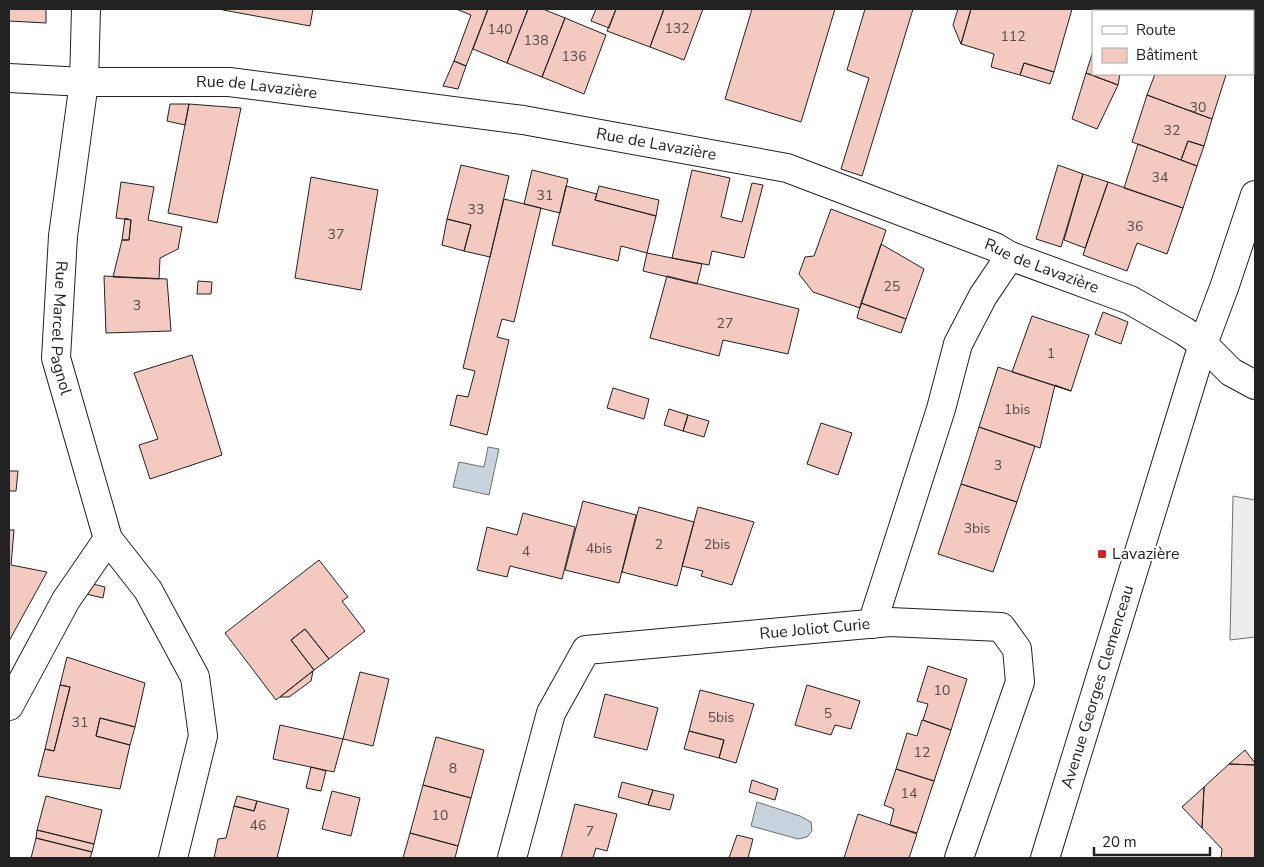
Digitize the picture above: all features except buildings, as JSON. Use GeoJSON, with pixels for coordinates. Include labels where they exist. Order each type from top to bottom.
{"type":"FeatureCollection","features":[{"type":"Feature","properties":{"kind":"street","name":"Rue Marcel Pagnol"},"geometry":{"type":"LineString","coordinates":[[86,9],[84,82],[63,236],[56,358],[108,539],[148,590],[195,677],[203,736],[173,858]]}},
{"type":"Feature","properties":{"kind":"street","name":"Rue de Lavazière"},"geometry":{"type":"LineString","coordinates":[[9,78],[84,82],[229,82],[523,120],[787,168],[995,247],[1010,256],[1130,300],[1184,331],[1203,344],[1231,372],[1255,385]]}},
{"type":"Feature","properties":{"kind":"street","name":"Avenue Georges Clemenceau"},"geometry":{"type":"LineString","coordinates":[[1045,858],[1203,344],[1226,285],[1255,195]]}},
{"type":"Feature","properties":{"kind":"street","name":"Rue Joliot Curie"},"geometry":{"type":"LineString","coordinates":[[512,858],[551,713],[586,650],[872,624],[941,409],[958,344],[982,296],[1010,256]]}},
{"type":"Feature","properties":{"kind":"street"},"geometry":{"type":"LineString","coordinates":[[9,706],[66,600],[108,539]]}},
{"type":"Feature","properties":{"kind":"street"},"geometry":{"type":"LineString","coordinates":[[872,624],[890,622],[1001,628],[1017,648],[1020,682],[960,858]]}},
{"type":"Feature","properties":{"kind":"shaded area"},"geometry":{"type":"Polygon","coordinates":[[[488,447],[499,449],[489,495],[453,487],[459,462],[484,467],[488,447]]]}},
{"type":"Feature","properties":{"kind":"shaded area"},"geometry":{"type":"Polygon","coordinates":[[[1233,496],[1255,500],[1255,637],[1230,640],[1233,496]]]}},
{"type":"Feature","properties":{"kind":"shaded area"},"geometry":{"type":"Polygon","coordinates":[[[757,802],[800,816],[811,822],[812,831],[807,837],[798,839],[751,826],[757,802]]]}},
{"type":"Feature","properties":{"kind":"place","name":"Lavazière"},"geometry":{"type":"Point","coordinates":[1102,554]}}]}
